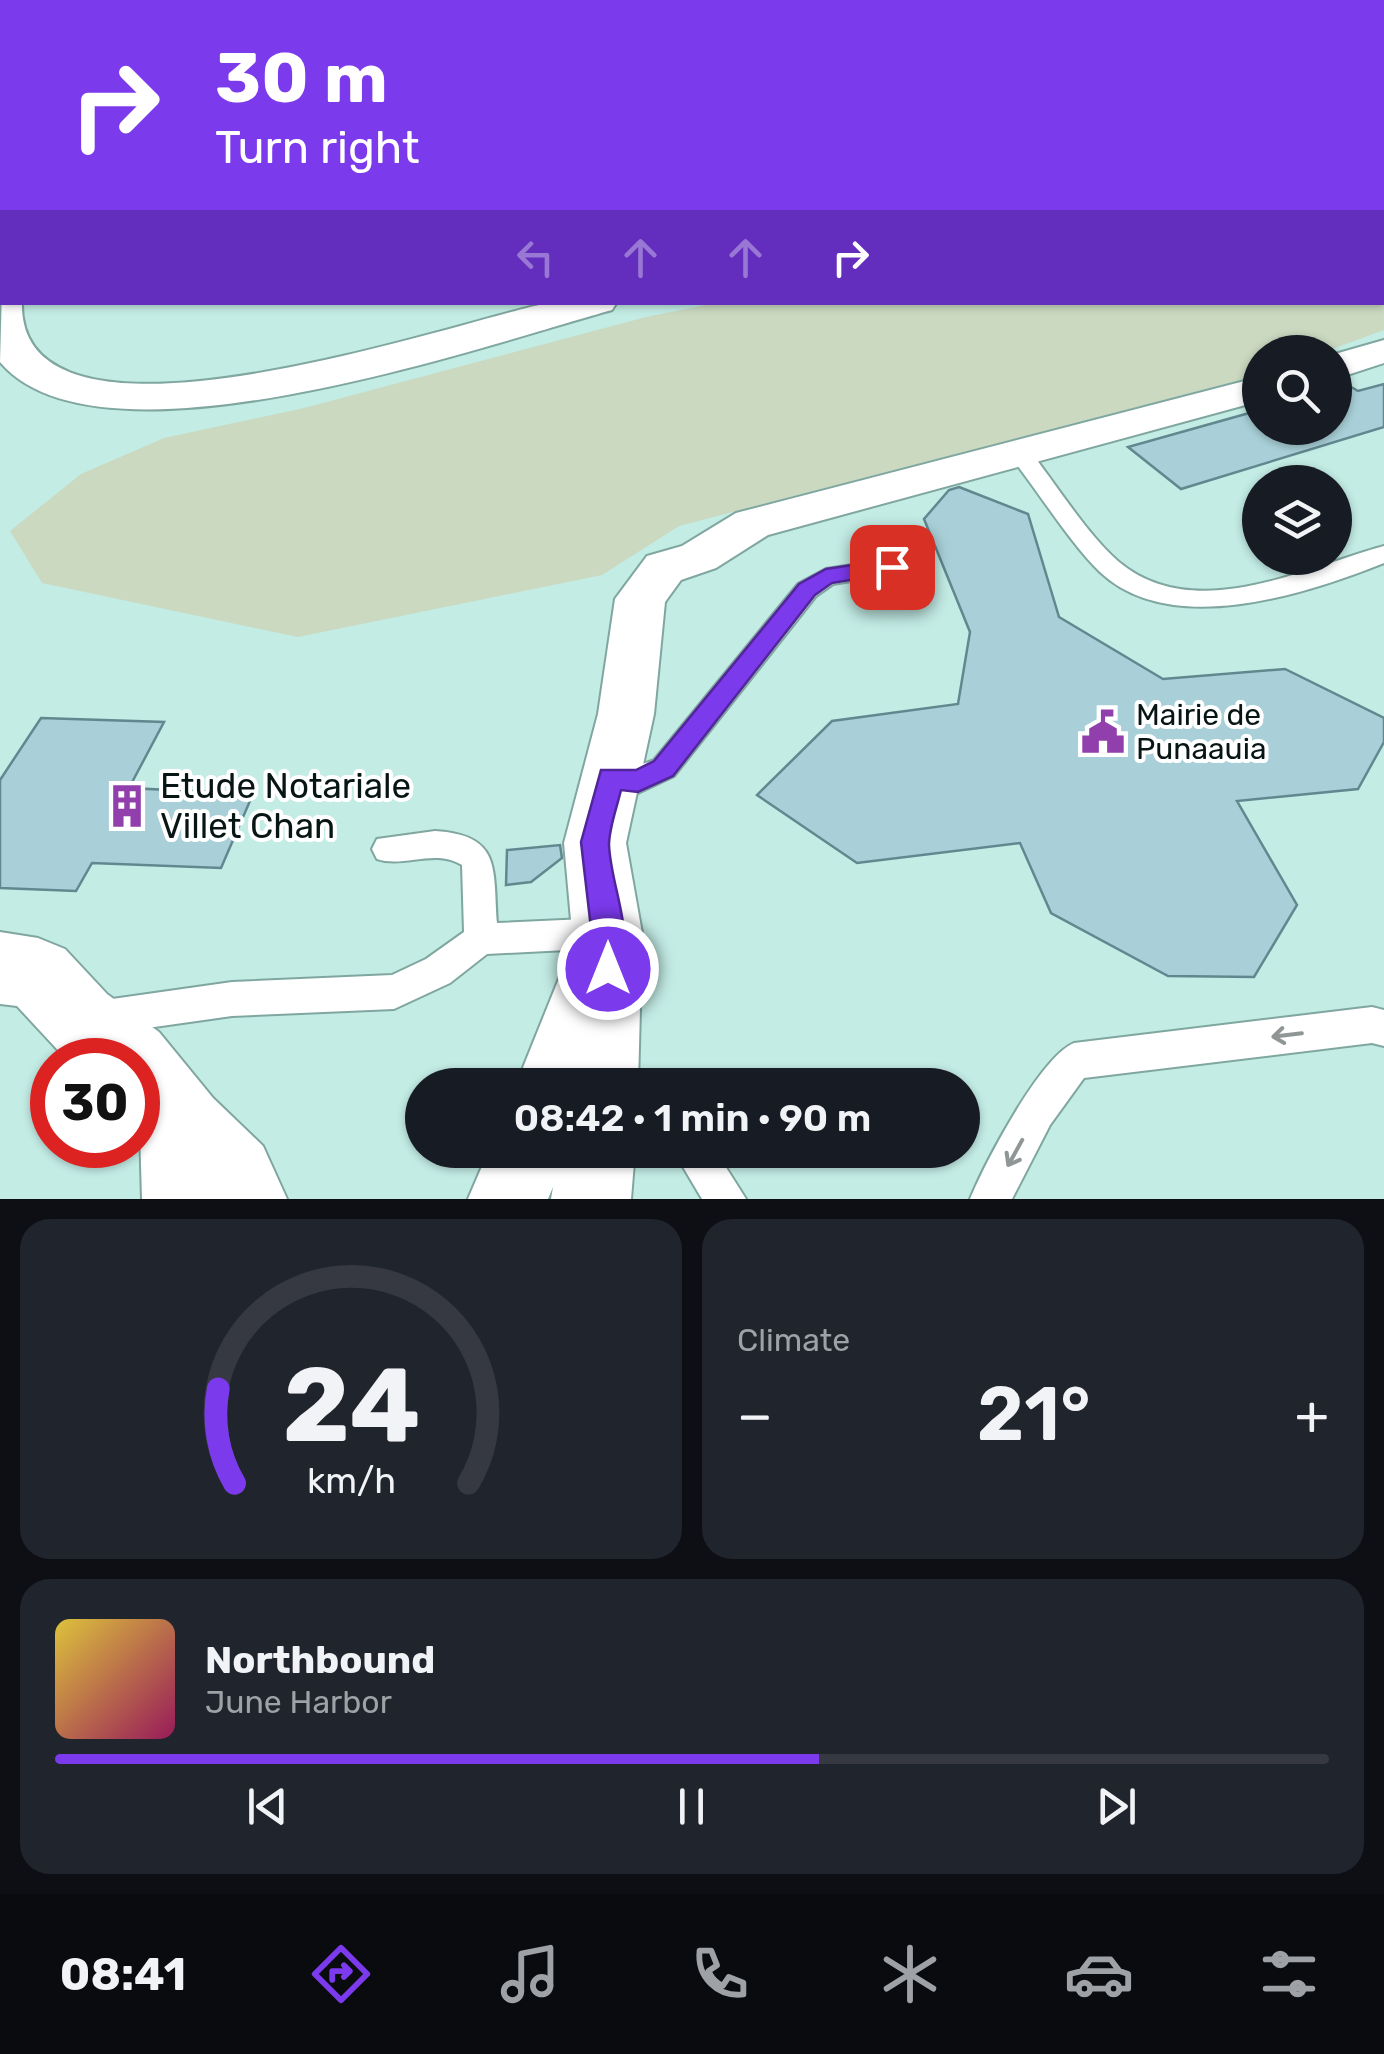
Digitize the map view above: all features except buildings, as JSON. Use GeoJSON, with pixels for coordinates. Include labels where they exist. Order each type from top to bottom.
{"type":"FeatureCollection","features":[{"type":"Feature","properties":{"kind":"main road"},"geometry":{"type":"LineString","coordinates":[[3,305],[2,330],[23,363],[73,387],[132,395],[228,392],[310,381],[587,305]]}},
{"type":"Feature","properties":{"kind":"main road"},"geometry":{"type":"LineString","coordinates":[[0,968],[38,974],[94,1038]]}},
{"type":"Feature","properties":{"kind":"main road"},"geometry":{"type":"LineString","coordinates":[[160,1111],[232,1178],[242,1199]]}},
{"type":"Feature","properties":{"kind":"street"},"geometry":{"type":"LineString","coordinates":[[1352,361],[1384,350]]}},
{"type":"Feature","properties":{"kind":"street"},"geometry":{"type":"LineString","coordinates":[[599,1068],[610,932],[595,842],[626,714],[640,599],[664,568],[699,557],[752,524],[1242,394]]}},
{"type":"Feature","properties":{"kind":"street"},"geometry":{"type":"LineString","coordinates":[[508,1199],[521,1168]]}},
{"type":"Feature","properties":{"kind":"street"},"geometry":{"type":"LineString","coordinates":[[591,1199],[594,1168]]}},
{"type":"Feature","properties":{"kind":"lane"},"geometry":{"type":"LineString","coordinates":[[1019,452],[1108,566],[1123,581],[1148,592],[1178,599],[1288,587],[1332,576],[1384,554]]}},
{"type":"Feature","properties":{"kind":"lane"},"geometry":{"type":"LineString","coordinates":[[610,778],[638,781],[664,768],[807,590],[826,576],[892,567]]}},
{"type":"Feature","properties":{"kind":"lane"},"geometry":{"type":"LineString","coordinates":[[388,849],[431,844],[467,850],[477,860],[481,940]]}},
{"type":"Feature","properties":{"kind":"lane"},"geometry":{"type":"LineString","coordinates":[[160,1077],[232,999],[394,992],[438,971],[481,940],[610,932]]}},
{"type":"Feature","properties":{"kind":"lane"},"geometry":{"type":"LineString","coordinates":[[990,1199],[1037,1112],[1074,1061],[1372,1025],[1384,1028]]}},
{"type":"Feature","properties":{"kind":"lane"},"geometry":{"type":"LineString","coordinates":[[704,1168],[726,1199]]}},
{"type":"Feature","properties":{"kind":"green space"},"geometry":{"type":"Polygon","coordinates":[[[706,305],[1384,305],[1384,330],[1352,342],[1352,335],[1242,335],[1242,380],[679,526],[602,575],[298,637],[42,583],[10,531],[81,474],[164,438],[304,408],[646,317],[706,305]]]}},
{"type":"Feature","properties":{"kind":"place","name":"Mairie de Punaauia"},"geometry":{"type":"Point","coordinates":[1103,732]}},
{"type":"Feature","properties":{"kind":"place","name":"Etude Notariale Villet Chan"},"geometry":{"type":"Point","coordinates":[127,806]}},
{"type":"Feature","properties":{"kind":"route"},"geometry":{"type":"LineString","coordinates":[[608,969],[610,932],[595,842],[610,778],[638,781],[664,768],[807,590],[826,576],[892,567]]}}]}
